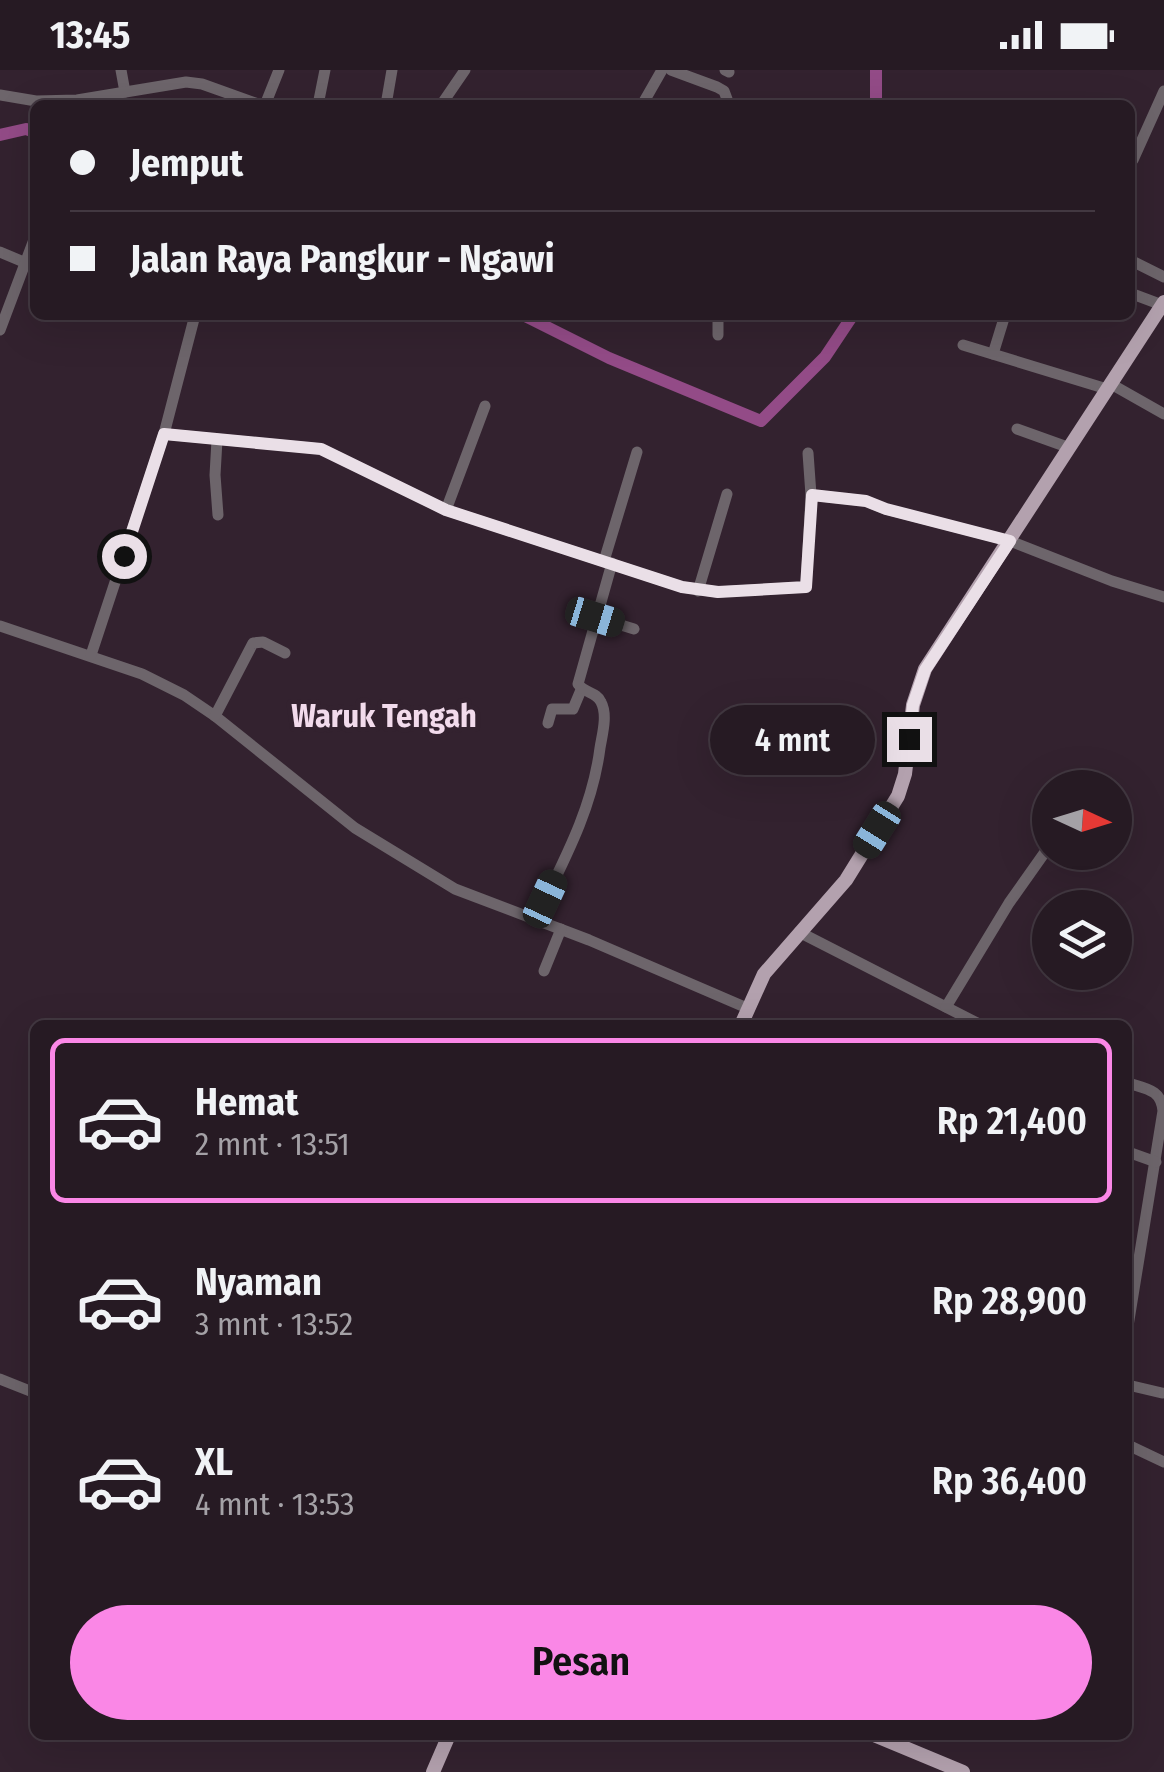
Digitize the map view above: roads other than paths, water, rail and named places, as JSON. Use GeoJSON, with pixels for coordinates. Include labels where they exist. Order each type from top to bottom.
{"type":"FeatureCollection","features":[{"type":"Feature","properties":{"kind":"main road"},"geometry":{"type":"LineString","coordinates":[[742,1020],[764,974],[846,880],[893,806],[905,774],[913,705],[925,670],[1163,304]]}},
{"type":"Feature","properties":{"kind":"main road"},"geometry":{"type":"LineString","coordinates":[[433,1772],[447,1740]]}},
{"type":"Feature","properties":{"kind":"main road"},"geometry":{"type":"LineString","coordinates":[[886,1740],[962,1772]]}},
{"type":"Feature","properties":{"kind":"street"},"geometry":{"type":"LineString","coordinates":[[121,70],[125,92]]}},
{"type":"Feature","properties":{"kind":"street"},"geometry":{"type":"LineString","coordinates":[[265,100],[279,70]]}},
{"type":"Feature","properties":{"kind":"street"},"geometry":{"type":"LineString","coordinates":[[319,100],[326,70]]}},
{"type":"Feature","properties":{"kind":"street"},"geometry":{"type":"LineString","coordinates":[[387,100],[392,70]]}},
{"type":"Feature","properties":{"kind":"street"},"geometry":{"type":"LineString","coordinates":[[445,100],[464,70]]}},
{"type":"Feature","properties":{"kind":"street"},"geometry":{"type":"LineString","coordinates":[[645,100],[662,70]]}},
{"type":"Feature","properties":{"kind":"street"},"geometry":{"type":"LineString","coordinates":[[671,70],[717,87],[728,99]]}},
{"type":"Feature","properties":{"kind":"street"},"geometry":{"type":"LineString","coordinates":[[77,100],[186,82],[248,100]]}},
{"type":"Feature","properties":{"kind":"street"},"geometry":{"type":"LineString","coordinates":[[1135,156],[1164,91]]}},
{"type":"Feature","properties":{"kind":"street"},"geometry":{"type":"LineString","coordinates":[[0,96],[30,100]]}},
{"type":"Feature","properties":{"kind":"street"},"geometry":{"type":"LineString","coordinates":[[0,330],[3,313],[30,251]]}},
{"type":"Feature","properties":{"kind":"street"},"geometry":{"type":"LineString","coordinates":[[0,252],[26,263]]}},
{"type":"Feature","properties":{"kind":"street"},"geometry":{"type":"LineString","coordinates":[[1135,262],[1164,277]]}},
{"type":"Feature","properties":{"kind":"street"},"geometry":{"type":"LineString","coordinates":[[1135,294],[1163,304]]}},
{"type":"Feature","properties":{"kind":"street"},"geometry":{"type":"LineString","coordinates":[[91,656],[164,434],[194,320]]}},
{"type":"Feature","properties":{"kind":"street"},"geometry":{"type":"LineString","coordinates":[[718,320],[718,334]]}},
{"type":"Feature","properties":{"kind":"street"},"geometry":{"type":"LineString","coordinates":[[993,354],[1003,320]]}},
{"type":"Feature","properties":{"kind":"street"},"geometry":{"type":"LineString","coordinates":[[963,345],[1109,386],[1164,414]]}},
{"type":"Feature","properties":{"kind":"street"},"geometry":{"type":"LineString","coordinates":[[446,510],[485,406]]}},
{"type":"Feature","properties":{"kind":"street"},"geometry":{"type":"LineString","coordinates":[[1018,429],[1070,448]]}},
{"type":"Feature","properties":{"kind":"street"},"geometry":{"type":"LineString","coordinates":[[164,434],[321,449],[446,510],[698,591],[806,587],[812,495],[808,454]]}},
{"type":"Feature","properties":{"kind":"street"},"geometry":{"type":"LineString","coordinates":[[217,440],[218,515]]}},
{"type":"Feature","properties":{"kind":"street"},"geometry":{"type":"LineString","coordinates":[[535,920],[580,826],[599,762],[602,703],[578,684],[637,452]]}},
{"type":"Feature","properties":{"kind":"street"},"geometry":{"type":"LineString","coordinates":[[698,591],[727,494]]}},
{"type":"Feature","properties":{"kind":"street"},"geometry":{"type":"LineString","coordinates":[[812,495],[866,501],[1010,541],[1164,597]]}},
{"type":"Feature","properties":{"kind":"street"},"geometry":{"type":"LineString","coordinates":[[595,617],[634,629]]}},
{"type":"Feature","properties":{"kind":"street"},"geometry":{"type":"LineString","coordinates":[[0,626],[91,656],[184,694],[355,828],[455,889],[747,1008]]}},
{"type":"Feature","properties":{"kind":"street"},"geometry":{"type":"LineString","coordinates":[[216,716],[253,644],[264,642],[285,653]]}},
{"type":"Feature","properties":{"kind":"street"},"geometry":{"type":"LineString","coordinates":[[548,724],[553,708],[573,709],[581,690]]}},
{"type":"Feature","properties":{"kind":"street"},"geometry":{"type":"LineString","coordinates":[[946,1006],[1033,870]]}},
{"type":"Feature","properties":{"kind":"street"},"geometry":{"type":"LineString","coordinates":[[544,971],[561,930]]}},
{"type":"Feature","properties":{"kind":"street"},"geometry":{"type":"LineString","coordinates":[[799,932],[973,1020]]}},
{"type":"Feature","properties":{"kind":"street"},"geometry":{"type":"LineString","coordinates":[[1132,1084],[1155,1092],[1162,1100],[1156,1162],[1133,1248],[1132,1272]]}},
{"type":"Feature","properties":{"kind":"street"},"geometry":{"type":"LineString","coordinates":[[1132,1153],[1156,1162]]}},
{"type":"Feature","properties":{"kind":"street"},"geometry":{"type":"LineString","coordinates":[[0,1379],[30,1391]]}},
{"type":"Feature","properties":{"kind":"street"},"geometry":{"type":"LineString","coordinates":[[1132,1386],[1162,1393]]}},
{"type":"Feature","properties":{"kind":"street"},"geometry":{"type":"LineString","coordinates":[[1132,1447],[1164,1462]]}},
{"type":"Feature","properties":{"kind":"waterway"},"geometry":{"type":"LineString","coordinates":[[876,70],[876,100]]}},
{"type":"Feature","properties":{"kind":"waterway"},"geometry":{"type":"LineString","coordinates":[[0,135],[30,130]]}},
{"type":"Feature","properties":{"kind":"waterway"},"geometry":{"type":"LineString","coordinates":[[533,320],[609,358],[761,421],[825,357],[850,320]]}},
{"type":"Feature","properties":{"kind":"district","name":"Waruk Tengah"},"geometry":{"type":"Point","coordinates":[384,716]}}]}
